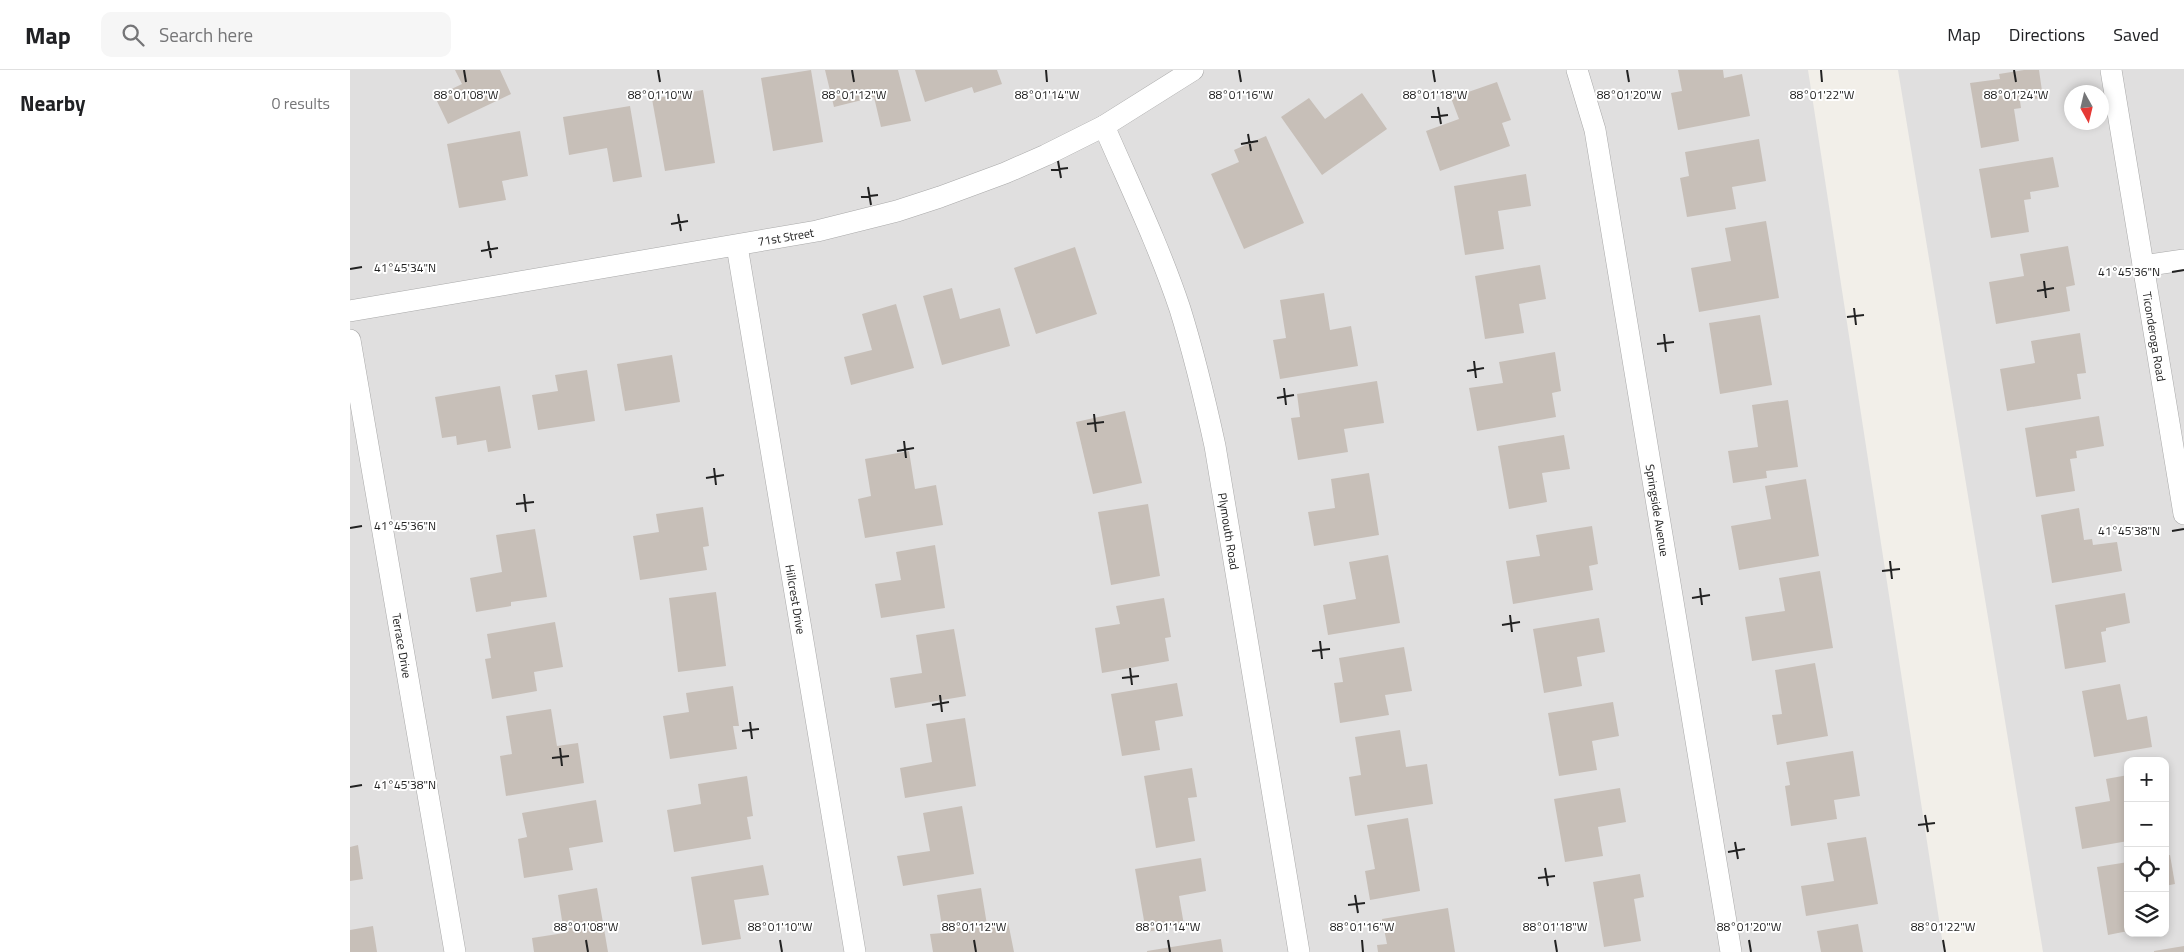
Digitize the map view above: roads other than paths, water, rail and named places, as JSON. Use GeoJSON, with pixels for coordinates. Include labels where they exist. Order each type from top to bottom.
{"type":"FeatureCollection","features":[{"type":"Feature","properties":{"kind":"street","name":"71st Street"},"geometry":{"type":"LineString","coordinates":[[350,312],[737,246],[817,231],[897,211],[940,198],[1005,173],[1104,126],[1193,70]]}},
{"type":"Feature","properties":{"kind":"street","name":"Springside Avenue"},"geometry":{"type":"LineString","coordinates":[[1578,70],[1595,130],[1731,952]]}},
{"type":"Feature","properties":{"kind":"street","name":"Ticonderoga Road"},"geometry":{"type":"LineString","coordinates":[[2111,70],[2184,514]]}},
{"type":"Feature","properties":{"kind":"street","name":"Plymouth Road"},"geometry":{"type":"LineString","coordinates":[[1104,126],[1161,258],[1179,308],[1203,392],[1215,446],[1299,952]]}},
{"type":"Feature","properties":{"kind":"street","name":"Hillcrest Drive"},"geometry":{"type":"LineString","coordinates":[[737,246],[855,952]]}},
{"type":"Feature","properties":{"kind":"street"},"geometry":{"type":"LineString","coordinates":[[2143,266],[2184,260]]}},
{"type":"Feature","properties":{"kind":"street","name":"Terrace Drive"},"geometry":{"type":"LineString","coordinates":[[350,340],[455,952]]}}]}
